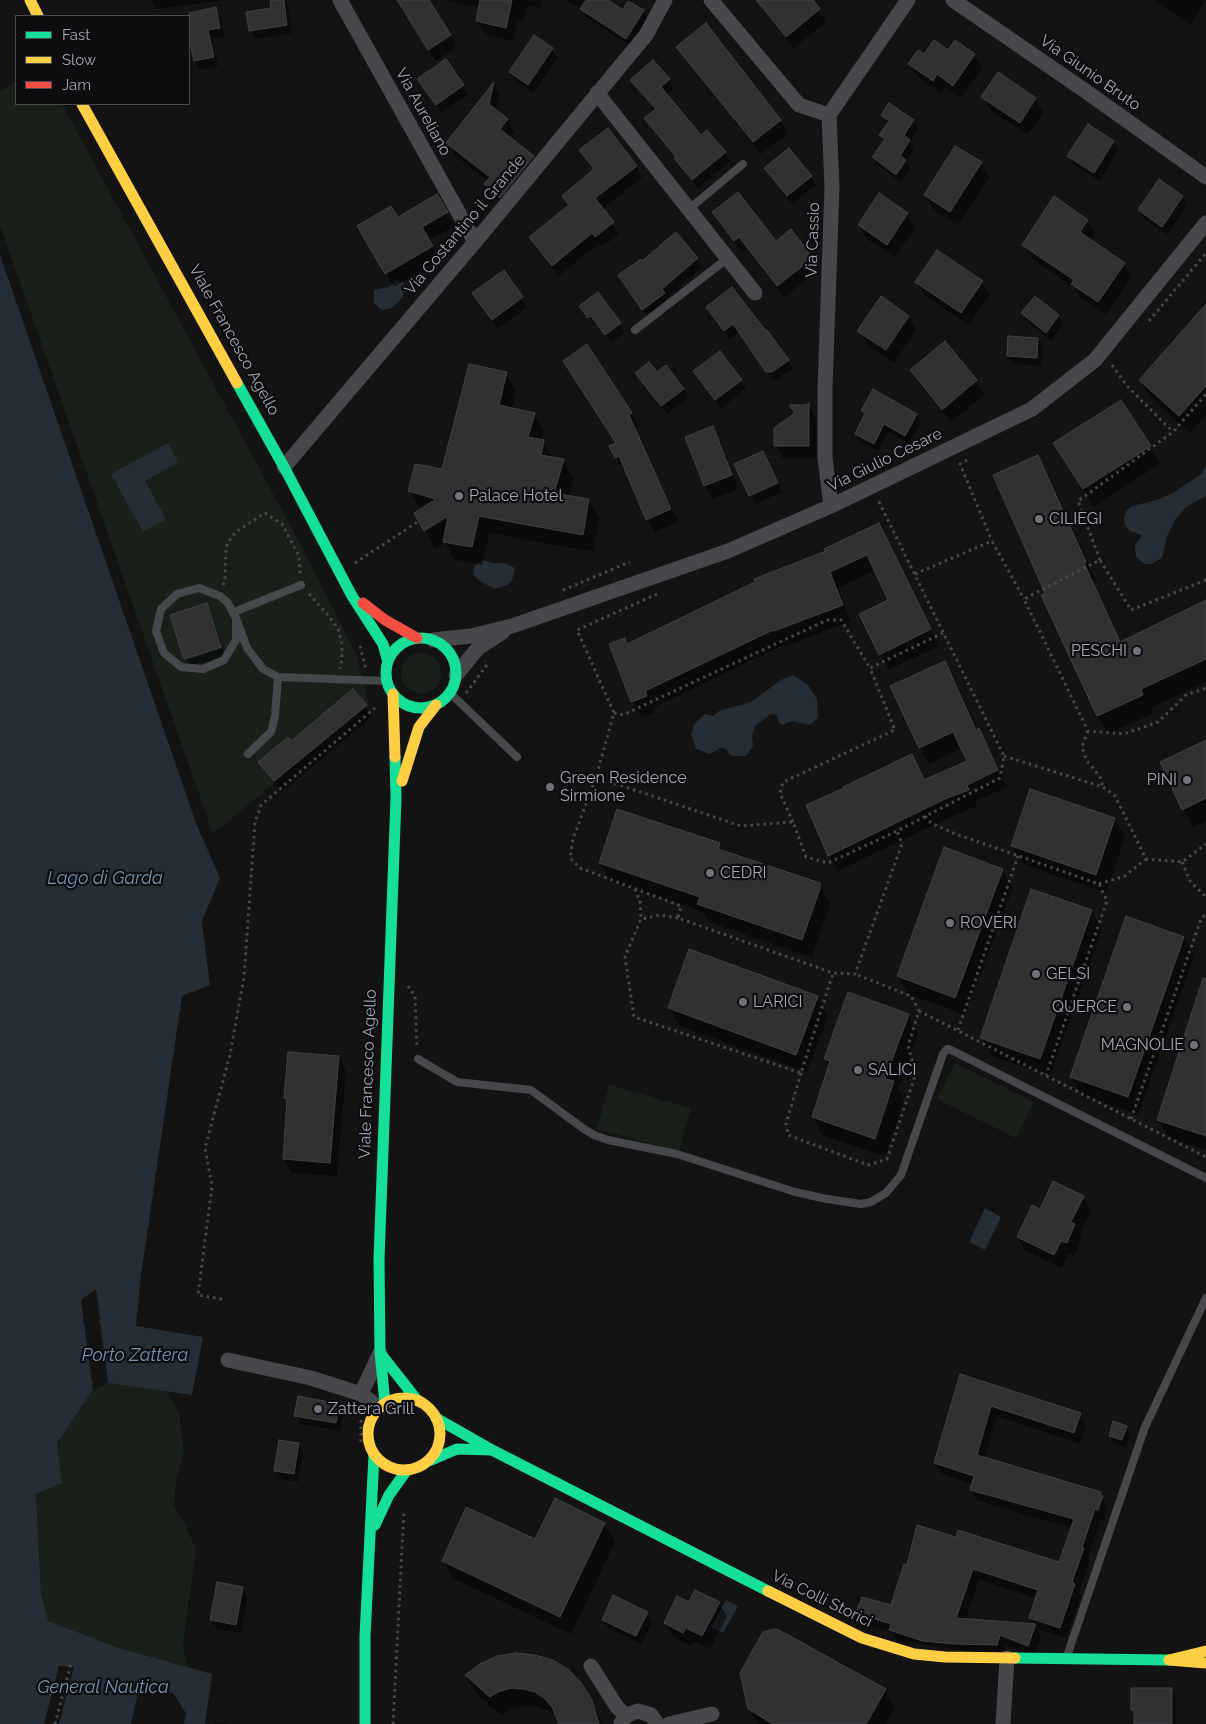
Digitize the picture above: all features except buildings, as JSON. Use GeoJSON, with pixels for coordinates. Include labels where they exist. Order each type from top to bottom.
{"type":"FeatureCollection","features":[{"type":"Feature","properties":{"kind":"main road"},"geometry":{"type":"LineString","coordinates":[[30,0],[38,15]]}},
{"type":"Feature","properties":{"kind":"main road","name":"Viale Francesco Agello"},"geometry":{"type":"LineString","coordinates":[[83,105],[284,467],[352,596],[384,644],[388,662]]}},
{"type":"Feature","properties":{"kind":"main road","name":"Viale Francesco Agello"},"geometry":{"type":"LineString","coordinates":[[352,596],[385,620],[417,638]]}},
{"type":"Feature","properties":{"kind":"main road"},"geometry":{"type":"LineString","coordinates":[[417,638],[433,640],[441,644],[452,657],[456,675],[454,684],[450,693],[436,705],[427,708],[411,706],[393,694],[387,681],[388,662],[398,647],[410,640],[417,638]]}},
{"type":"Feature","properties":{"kind":"main road","name":"Viale Francesco Agello"},"geometry":{"type":"LineString","coordinates":[[381,1406],[379,1259],[396,798],[393,694]]}},
{"type":"Feature","properties":{"kind":"main road","name":"Viale Francesco Agello"},"geometry":{"type":"LineString","coordinates":[[396,798],[419,727],[436,705]]}},
{"type":"Feature","properties":{"kind":"main road"},"geometry":{"type":"LineString","coordinates":[[380,1352],[417,1400]]}},
{"type":"Feature","properties":{"kind":"main road"},"geometry":{"type":"LineString","coordinates":[[401,1398],[417,1400],[425,1404],[436,1418],[440,1436],[434,1454],[422,1466],[408,1470],[398,1470],[389,1467],[374,1455],[370,1448],[367,1432],[369,1423],[381,1406],[401,1398]]}},
{"type":"Feature","properties":{"kind":"main road","name":"Via Colli Storici"},"geometry":{"type":"LineString","coordinates":[[436,1418],[492,1450],[772,1594],[862,1638],[914,1654],[945,1657],[1169,1660],[1206,1663]]}},
{"type":"Feature","properties":{"kind":"main road","name":"Via Colli Storici"},"geometry":{"type":"LineString","coordinates":[[428,1461],[457,1449],[492,1450]]}},
{"type":"Feature","properties":{"kind":"main road"},"geometry":{"type":"LineString","coordinates":[[365,1724],[366,1636],[374,1455]]}},
{"type":"Feature","properties":{"kind":"main road"},"geometry":{"type":"LineString","coordinates":[[371,1534],[389,1495],[408,1470]]}},
{"type":"Feature","properties":{"kind":"main road","name":"Via Colli Storici"},"geometry":{"type":"LineString","coordinates":[[1169,1660],[1206,1651]]}},
{"type":"Feature","properties":{"kind":"street","name":"Via Aureliano"},"geometry":{"type":"LineString","coordinates":[[340,0],[474,242]]}},
{"type":"Feature","properties":{"kind":"street","name":"Via Costantino il Grande"},"geometry":{"type":"LineString","coordinates":[[284,467],[646,35],[665,0]]}},
{"type":"Feature","properties":{"kind":"street"},"geometry":{"type":"LineString","coordinates":[[711,0],[799,105],[829,115],[908,0]]}},
{"type":"Feature","properties":{"kind":"street","name":"Via Giunio Bruto"},"geometry":{"type":"LineString","coordinates":[[953,0],[1206,177]]}},
{"type":"Feature","properties":{"kind":"street"},"geometry":{"type":"LineString","coordinates":[[597,93],[755,293]]}},
{"type":"Feature","properties":{"kind":"street","name":"Via Cassio"},"geometry":{"type":"LineString","coordinates":[[829,115],[832,187],[824,458],[831,506]]}},
{"type":"Feature","properties":{"kind":"street","name":"Via Giulio Cesare"},"geometry":{"type":"LineString","coordinates":[[433,640],[470,636],[512,626],[728,551],[831,506],[1032,408],[1095,360],[1206,223]]}},
{"type":"Feature","properties":{"kind":"street","name":"Via Giulio Cesare"},"geometry":{"type":"LineString","coordinates":[[456,675],[478,648],[512,626]]}},
{"type":"Feature","properties":{"kind":"street"},"geometry":{"type":"LineString","coordinates":[[361,1394],[380,1352]]}},
{"type":"Feature","properties":{"kind":"street"},"geometry":{"type":"LineString","coordinates":[[228,1360],[312,1378],[361,1394],[373,1403],[381,1406]]}},
{"type":"Feature","properties":{"kind":"street"},"geometry":{"type":"LineString","coordinates":[[1003,1724],[1007,1658]]}},
{"type":"Feature","properties":{"kind":"street"},"geometry":{"type":"LineString","coordinates":[[591,1666],[618,1707],[624,1720],[638,1711],[651,1715],[657,1724]]}},
{"type":"Feature","properties":{"kind":"street"},"geometry":{"type":"LineString","coordinates":[[669,1724],[712,1714]]}},
{"type":"Feature","properties":{"kind":"lane"},"geometry":{"type":"LineString","coordinates":[[689,209],[743,164]]}},
{"type":"Feature","properties":{"kind":"lane"},"geometry":{"type":"LineString","coordinates":[[634,330],[728,258]]}},
{"type":"Feature","properties":{"kind":"lane"},"geometry":{"type":"LineString","coordinates":[[235,615],[302,585]]}},
{"type":"Feature","properties":{"kind":"lane"},"geometry":{"type":"LineString","coordinates":[[235,615],[236,640],[224,660],[203,669],[181,667],[164,653],[156,631],[161,609],[177,594],[199,588],[220,596],[228,603],[235,615],[247,648],[263,669],[278,677],[387,681]]}},
{"type":"Feature","properties":{"kind":"lane"},"geometry":{"type":"LineString","coordinates":[[248,754],[271,732],[275,716],[278,677]]}},
{"type":"Feature","properties":{"kind":"lane"},"geometry":{"type":"LineString","coordinates":[[450,693],[517,757]]}},
{"type":"Feature","properties":{"kind":"lane"},"geometry":{"type":"LineString","coordinates":[[418,1059],[457,1082],[531,1090],[584,1129],[608,1140],[677,1154],[795,1192],[861,1204],[871,1202],[886,1193],[897,1181],[943,1054],[947,1049],[950,1049],[1206,1178]]}},
{"type":"Feature","properties":{"kind":"lane"},"geometry":{"type":"LineString","coordinates":[[1066,1658],[1144,1426],[1206,1298]]}},
{"type":"Feature","properties":{"kind":"path"},"geometry":{"type":"LineString","coordinates":[[1112,365],[1128,387],[1172,432]]}},
{"type":"Feature","properties":{"kind":"path"},"geometry":{"type":"LineString","coordinates":[[1206,394],[1172,432],[1078,501],[1100,560],[1131,610],[1206,580]]}},
{"type":"Feature","properties":{"kind":"path"},"geometry":{"type":"LineString","coordinates":[[614,714],[623,715],[827,620],[841,620],[870,668],[895,730],[783,782],[780,793],[806,857],[828,863],[897,831],[1000,778],[1004,756],[879,502],[870,498]]}},
{"type":"Feature","properties":{"kind":"path"},"geometry":{"type":"LineString","coordinates":[[352,564],[419,521]]}},
{"type":"Feature","properties":{"kind":"path"},"geometry":{"type":"LineString","coordinates":[[914,574],[992,541],[1024,599],[1088,731],[1082,747],[1087,761],[1100,777],[1102,787]]}},
{"type":"Feature","properties":{"kind":"path"},"geometry":{"type":"LineString","coordinates":[[1024,599],[1100,560]]}},
{"type":"Feature","properties":{"kind":"path"},"geometry":{"type":"LineString","coordinates":[[666,590],[577,630],[614,714],[596,777],[574,839],[570,858],[580,868],[681,906],[678,918]]}},
{"type":"Feature","properties":{"kind":"path"},"geometry":{"type":"LineString","coordinates":[[870,668],[943,633]]}},
{"type":"Feature","properties":{"kind":"path"},"geometry":{"type":"LineString","coordinates":[[358,641],[369,680]]}},
{"type":"Feature","properties":{"kind":"path"},"geometry":{"type":"LineString","coordinates":[[459,702],[487,665],[478,648]]}},
{"type":"Feature","properties":{"kind":"path"},"geometry":{"type":"LineString","coordinates":[[1088,731],[1124,734],[1158,722],[1186,695],[1206,688]]}},
{"type":"Feature","properties":{"kind":"path"},"geometry":{"type":"LineString","coordinates":[[222,1300],[198,1295],[212,1186],[205,1148],[230,1055],[244,977],[254,822],[261,805],[375,707],[376,717]]}},
{"type":"Feature","properties":{"kind":"path"},"geometry":{"type":"LineString","coordinates":[[1004,756],[1102,787],[1115,796],[1146,859]]}},
{"type":"Feature","properties":{"kind":"path"},"geometry":{"type":"LineString","coordinates":[[596,777],[741,826],[793,822]]}},
{"type":"Feature","properties":{"kind":"path"},"geometry":{"type":"LineString","coordinates":[[925,816],[931,823],[953,833],[1099,884],[1125,876],[1146,859],[1182,862],[1206,844]]}},
{"type":"Feature","properties":{"kind":"path"},"geometry":{"type":"LineString","coordinates":[[855,974],[902,844],[897,831]]}},
{"type":"Feature","properties":{"kind":"path"},"geometry":{"type":"LineString","coordinates":[[958,1030],[1018,856]]}},
{"type":"Feature","properties":{"kind":"path"},"geometry":{"type":"LineString","coordinates":[[1182,862],[1190,881],[1206,897]]}},
{"type":"Feature","properties":{"kind":"path"},"geometry":{"type":"LineString","coordinates":[[1046,1075],[1107,900],[1099,884]]}},
{"type":"Feature","properties":{"kind":"path"},"geometry":{"type":"LineString","coordinates":[[635,889],[640,900],[641,919],[625,957],[634,1017],[801,1073]]}},
{"type":"Feature","properties":{"kind":"path"},"geometry":{"type":"LineString","coordinates":[[1131,1119],[1201,919],[1206,914]]}},
{"type":"Feature","properties":{"kind":"path"},"geometry":{"type":"LineString","coordinates":[[641,919],[660,915],[678,918],[833,973],[855,974],[911,996],[919,1011],[1206,1157]]}},
{"type":"Feature","properties":{"kind":"path"},"geometry":{"type":"LineString","coordinates":[[833,973],[786,1124],[788,1135],[868,1165],[886,1159],[916,1073],[908,1046],[919,1011]]}},
{"type":"Feature","properties":{"kind":"path"},"geometry":{"type":"LineString","coordinates":[[407,985],[415,996],[418,1059]]}},
{"type":"Feature","properties":{"kind":"path"},"geometry":{"type":"LineString","coordinates":[[360,1448],[361,1394]]}},
{"type":"Feature","properties":{"kind":"path"},"geometry":{"type":"LineString","coordinates":[[389,1495],[404,1503],[393,1724]]}},
{"type":"Feature","properties":{"kind":"path"},"geometry":{"type":"LineString","coordinates":[[55,1724],[71,1663]]}},
{"type":"Feature","properties":{"kind":"shaded area"},"geometry":{"type":"Polygon","coordinates":[[[15,83],[15,105],[63,105],[304,551],[356,654],[369,705],[213,834],[0,225],[0,91],[15,83]]]}},
{"type":"Feature","properties":{"kind":"shaded area"},"geometry":{"type":"Polygon","coordinates":[[[421,653],[435,659],[441,673],[435,687],[421,693],[407,687],[401,673],[407,659],[421,653]]]}},
{"type":"Feature","properties":{"kind":"shaded area"},"geometry":{"type":"Polygon","coordinates":[[[955,1063],[1034,1102],[1016,1138],[937,1099],[955,1063]]]}},
{"type":"Feature","properties":{"kind":"shaded area"},"geometry":{"type":"Polygon","coordinates":[[[609,1085],[691,1108],[679,1151],[597,1129],[609,1085]]]}},
{"type":"Feature","properties":{"kind":"shaded area"},"geometry":{"type":"Polygon","coordinates":[[[108,1383],[166,1391],[179,1412],[184,1451],[176,1482],[174,1507],[185,1524],[196,1549],[183,1643],[187,1667],[116,1647],[47,1621],[41,1593],[36,1493],[62,1483],[57,1443],[93,1390],[108,1383]]]}},
{"type":"Feature","properties":{"kind":"water","name":"Lago di Garda"},"geometry":{"type":"Polygon","coordinates":[[[0,255],[196,823],[220,878],[202,921],[210,985],[182,996],[141,1275],[136,1326],[203,1337],[192,1395],[108,1383],[96,1289],[81,1300],[93,1390],[57,1443],[62,1483],[36,1494],[41,1593],[48,1621],[116,1647],[212,1674],[205,1724],[184,1724],[186,1713],[173,1693],[139,1688],[131,1724],[59,1724],[74,1667],[59,1666],[44,1724],[0,1724],[0,255]]]}},
{"type":"Feature","properties":{"kind":"water"},"geometry":{"type":"Polygon","coordinates":[[[396,280],[404,283],[403,297],[392,308],[382,310],[374,303],[374,290],[389,287],[396,280]]]}},
{"type":"Feature","properties":{"kind":"water"},"geometry":{"type":"Polygon","coordinates":[[[168,443],[178,462],[145,481],[166,519],[143,532],[111,474],[168,443]]]}},
{"type":"Feature","properties":{"kind":"water"},"geometry":{"type":"Polygon","coordinates":[[[1206,466],[1206,496],[1186,507],[1175,520],[1167,536],[1162,558],[1152,564],[1146,564],[1141,561],[1136,557],[1135,545],[1142,535],[1130,531],[1125,525],[1126,511],[1132,506],[1157,500],[1173,493],[1201,474],[1206,466]]]}},
{"type":"Feature","properties":{"kind":"water"},"geometry":{"type":"Polygon","coordinates":[[[483,560],[493,563],[505,563],[515,568],[512,580],[507,585],[495,589],[481,582],[473,575],[474,566],[483,560]]]}},
{"type":"Feature","properties":{"kind":"water"},"geometry":{"type":"Polygon","coordinates":[[[793,675],[808,685],[817,699],[818,718],[810,725],[791,721],[783,725],[779,723],[777,715],[771,714],[755,726],[752,736],[753,746],[746,756],[731,756],[725,748],[720,748],[710,754],[696,749],[691,735],[694,724],[705,714],[713,716],[719,711],[751,702],[781,680],[793,675]]]}},
{"type":"Feature","properties":{"kind":"water"},"geometry":{"type":"Polygon","coordinates":[[[985,1208],[1001,1217],[985,1250],[969,1242],[985,1208]]]}},
{"type":"Feature","properties":{"kind":"water"},"geometry":{"type":"Polygon","coordinates":[[[726,1600],[738,1606],[723,1633],[711,1627],[726,1600]]]}},
{"type":"Feature","properties":{"kind":"traffic: fast"},"geometry":{"type":"LineString","coordinates":[[237,383],[352,596],[383,644],[388,662]]}},
{"type":"Feature","properties":{"kind":"traffic: fast"},"geometry":{"type":"LineString","coordinates":[[421,638],[434,641],[446,648],[453,660],[456,673],[453,686],[446,698],[434,705],[421,708],[408,705],[396,698],[389,686],[386,673],[389,660],[396,648],[408,641],[421,638]]}},
{"type":"Feature","properties":{"kind":"traffic: fast"},"geometry":{"type":"LineString","coordinates":[[385,1403],[380,1352],[379,1259],[396,798],[395,757]]}},
{"type":"Feature","properties":{"kind":"traffic: fast"},"geometry":{"type":"LineString","coordinates":[[380,1353],[417,1400]]}},
{"type":"Feature","properties":{"kind":"traffic: fast"},"geometry":{"type":"LineString","coordinates":[[436,1418],[492,1450],[768,1591]]}},
{"type":"Feature","properties":{"kind":"traffic: fast"},"geometry":{"type":"LineString","coordinates":[[429,1461],[457,1449],[492,1450]]}},
{"type":"Feature","properties":{"kind":"traffic: fast"},"geometry":{"type":"LineString","coordinates":[[365,1724],[365,1636],[374,1455]]}},
{"type":"Feature","properties":{"kind":"traffic: fast"},"geometry":{"type":"LineString","coordinates":[[375,1525],[389,1495],[407,1470]]}},
{"type":"Feature","properties":{"kind":"traffic: fast"},"geometry":{"type":"LineString","coordinates":[[1015,1658],[1169,1660]]}},
{"type":"Feature","properties":{"kind":"traffic: slow"},"geometry":{"type":"LineString","coordinates":[[30,0],[38,15]]}},
{"type":"Feature","properties":{"kind":"traffic: slow"},"geometry":{"type":"LineString","coordinates":[[83,105],[237,383]]}},
{"type":"Feature","properties":{"kind":"traffic: slow"},"geometry":{"type":"LineString","coordinates":[[393,694],[395,757]]}},
{"type":"Feature","properties":{"kind":"traffic: slow"},"geometry":{"type":"LineString","coordinates":[[402,781],[419,727],[436,705]]}},
{"type":"Feature","properties":{"kind":"traffic: slow"},"geometry":{"type":"LineString","coordinates":[[397,1398],[411,1398],[430,1408],[440,1427],[440,1434],[440,1441],[430,1460],[411,1470],[397,1470],[378,1460],[368,1441],[368,1427],[378,1408],[397,1398]]}},
{"type":"Feature","properties":{"kind":"traffic: slow"},"geometry":{"type":"LineString","coordinates":[[768,1591],[862,1638],[914,1654],[945,1657],[1015,1658]]}},
{"type":"Feature","properties":{"kind":"traffic: slow"},"geometry":{"type":"LineString","coordinates":[[1206,1651],[1169,1660],[1206,1663]]}},
{"type":"Feature","properties":{"kind":"traffic: jam"},"geometry":{"type":"LineString","coordinates":[[363,603],[385,620],[417,638]]}},
{"type":"Feature","properties":{"kind":"place","name":"Palace Hotel"},"geometry":{"type":"Point","coordinates":[459,496]}},
{"type":"Feature","properties":{"kind":"place","name":"CILIEGI"},"geometry":{"type":"Point","coordinates":[1039,519]}},
{"type":"Feature","properties":{"kind":"place","name":"PESCHI"},"geometry":{"type":"Point","coordinates":[1137,651]}},
{"type":"Feature","properties":{"kind":"place","name":"PINI"},"geometry":{"type":"Point","coordinates":[1187,780]}},
{"type":"Feature","properties":{"kind":"place","name":"Green Residence Sirmione"},"geometry":{"type":"Point","coordinates":[550,787]}},
{"type":"Feature","properties":{"kind":"place","name":"CEDRI"},"geometry":{"type":"Point","coordinates":[710,873]}},
{"type":"Feature","properties":{"kind":"place","name":"ROVERI"},"geometry":{"type":"Point","coordinates":[950,923]}},
{"type":"Feature","properties":{"kind":"place","name":"GELSI"},"geometry":{"type":"Point","coordinates":[1036,974]}},
{"type":"Feature","properties":{"kind":"place","name":"LARICI"},"geometry":{"type":"Point","coordinates":[743,1002]}},
{"type":"Feature","properties":{"kind":"place","name":"QUERCE"},"geometry":{"type":"Point","coordinates":[1127,1007]}},
{"type":"Feature","properties":{"kind":"place","name":"MAGNOLIE"},"geometry":{"type":"Point","coordinates":[1194,1045]}},
{"type":"Feature","properties":{"kind":"place","name":"SALICI"},"geometry":{"type":"Point","coordinates":[858,1070]}},
{"type":"Feature","properties":{"kind":"place","name":"Zattera Grill"},"geometry":{"type":"Point","coordinates":[318,1409]}},
{"type":"Feature","properties":{"kind":"water label","name":"Porto Zattera"},"geometry":{"type":"Point","coordinates":[135,1356]}},
{"type":"Feature","properties":{"kind":"water label","name":"General Nautica"},"geometry":{"type":"Point","coordinates":[103,1688]}}]}
